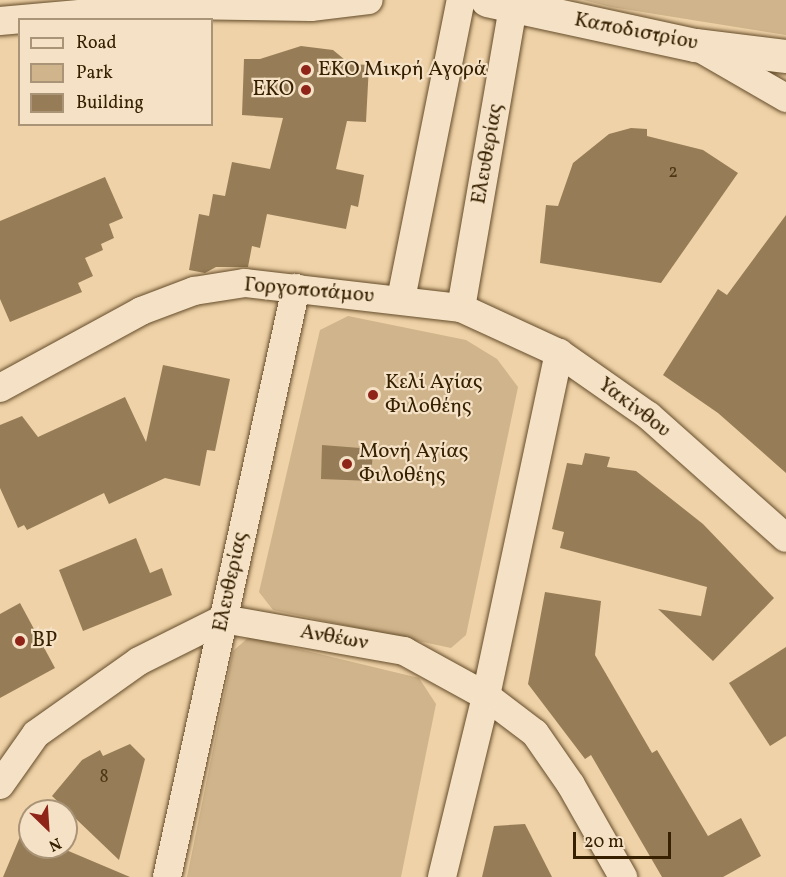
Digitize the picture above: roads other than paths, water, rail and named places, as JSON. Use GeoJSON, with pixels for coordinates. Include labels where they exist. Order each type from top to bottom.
{"type":"FeatureCollection","features":[{"type":"Feature","properties":{"kind":"main road","name":"Καποδιστρίου"},"geometry":{"type":"LineString","coordinates":[[505,2],[694,45],[786,56]]}},
{"type":"Feature","properties":{"kind":"street"},"geometry":{"type":"LineString","coordinates":[[31,18],[188,3],[311,7],[369,0]]}},
{"type":"Feature","properties":{"kind":"street"},"geometry":{"type":"LineString","coordinates":[[401,299],[461,0]]}},
{"type":"Feature","properties":{"kind":"street","name":"Ελευθερίας"},"geometry":{"type":"LineString","coordinates":[[461,308],[505,2]]}},
{"type":"Feature","properties":{"kind":"street"},"geometry":{"type":"LineString","coordinates":[[0,21],[18,19]]}},
{"type":"Feature","properties":{"kind":"street"},"geometry":{"type":"LineString","coordinates":[[694,45],[786,98]]}},
{"type":"Feature","properties":{"kind":"street","name":"Γοργοποτάμου"},"geometry":{"type":"LineString","coordinates":[[0,388],[141,311],[194,291],[245,283],[401,299],[461,308]]}},
{"type":"Feature","properties":{"kind":"street","name":"Ελευθερίας"},"geometry":{"type":"LineString","coordinates":[[167,877],[296,288]]}},
{"type":"Feature","properties":{"kind":"street","name":"Υακίνθου"},"geometry":{"type":"LineString","coordinates":[[461,308],[559,353],[649,416],[786,538]]}},
{"type":"Feature","properties":{"kind":"street"},"geometry":{"type":"LineString","coordinates":[[442,877],[486,696],[559,353]]}},
{"type":"Feature","properties":{"kind":"street"},"geometry":{"type":"LineString","coordinates":[[0,786],[36,734],[139,661],[223,619]]}},
{"type":"Feature","properties":{"kind":"street","name":"Ανθέων"},"geometry":{"type":"LineString","coordinates":[[223,619],[404,651],[486,696],[535,733],[571,785],[623,877]]}},
{"type":"Feature","properties":{"kind":"place","name":"ΕΚΟ Μικρή Αγορά"},"geometry":{"type":"Point","coordinates":[306,70]}},
{"type":"Feature","properties":{"kind":"place","name":"EKO"},"geometry":{"type":"Point","coordinates":[306,90]}},
{"type":"Feature","properties":{"kind":"place","name":"Κελί Αγίας Φιλοθέης"},"geometry":{"type":"Point","coordinates":[373,395]}},
{"type":"Feature","properties":{"kind":"place","name":"Μονή Αγίας Φιλοθέης"},"geometry":{"type":"Point","coordinates":[347,464]}},
{"type":"Feature","properties":{"kind":"place","name":"BP"},"geometry":{"type":"Point","coordinates":[20,641]}}]}
